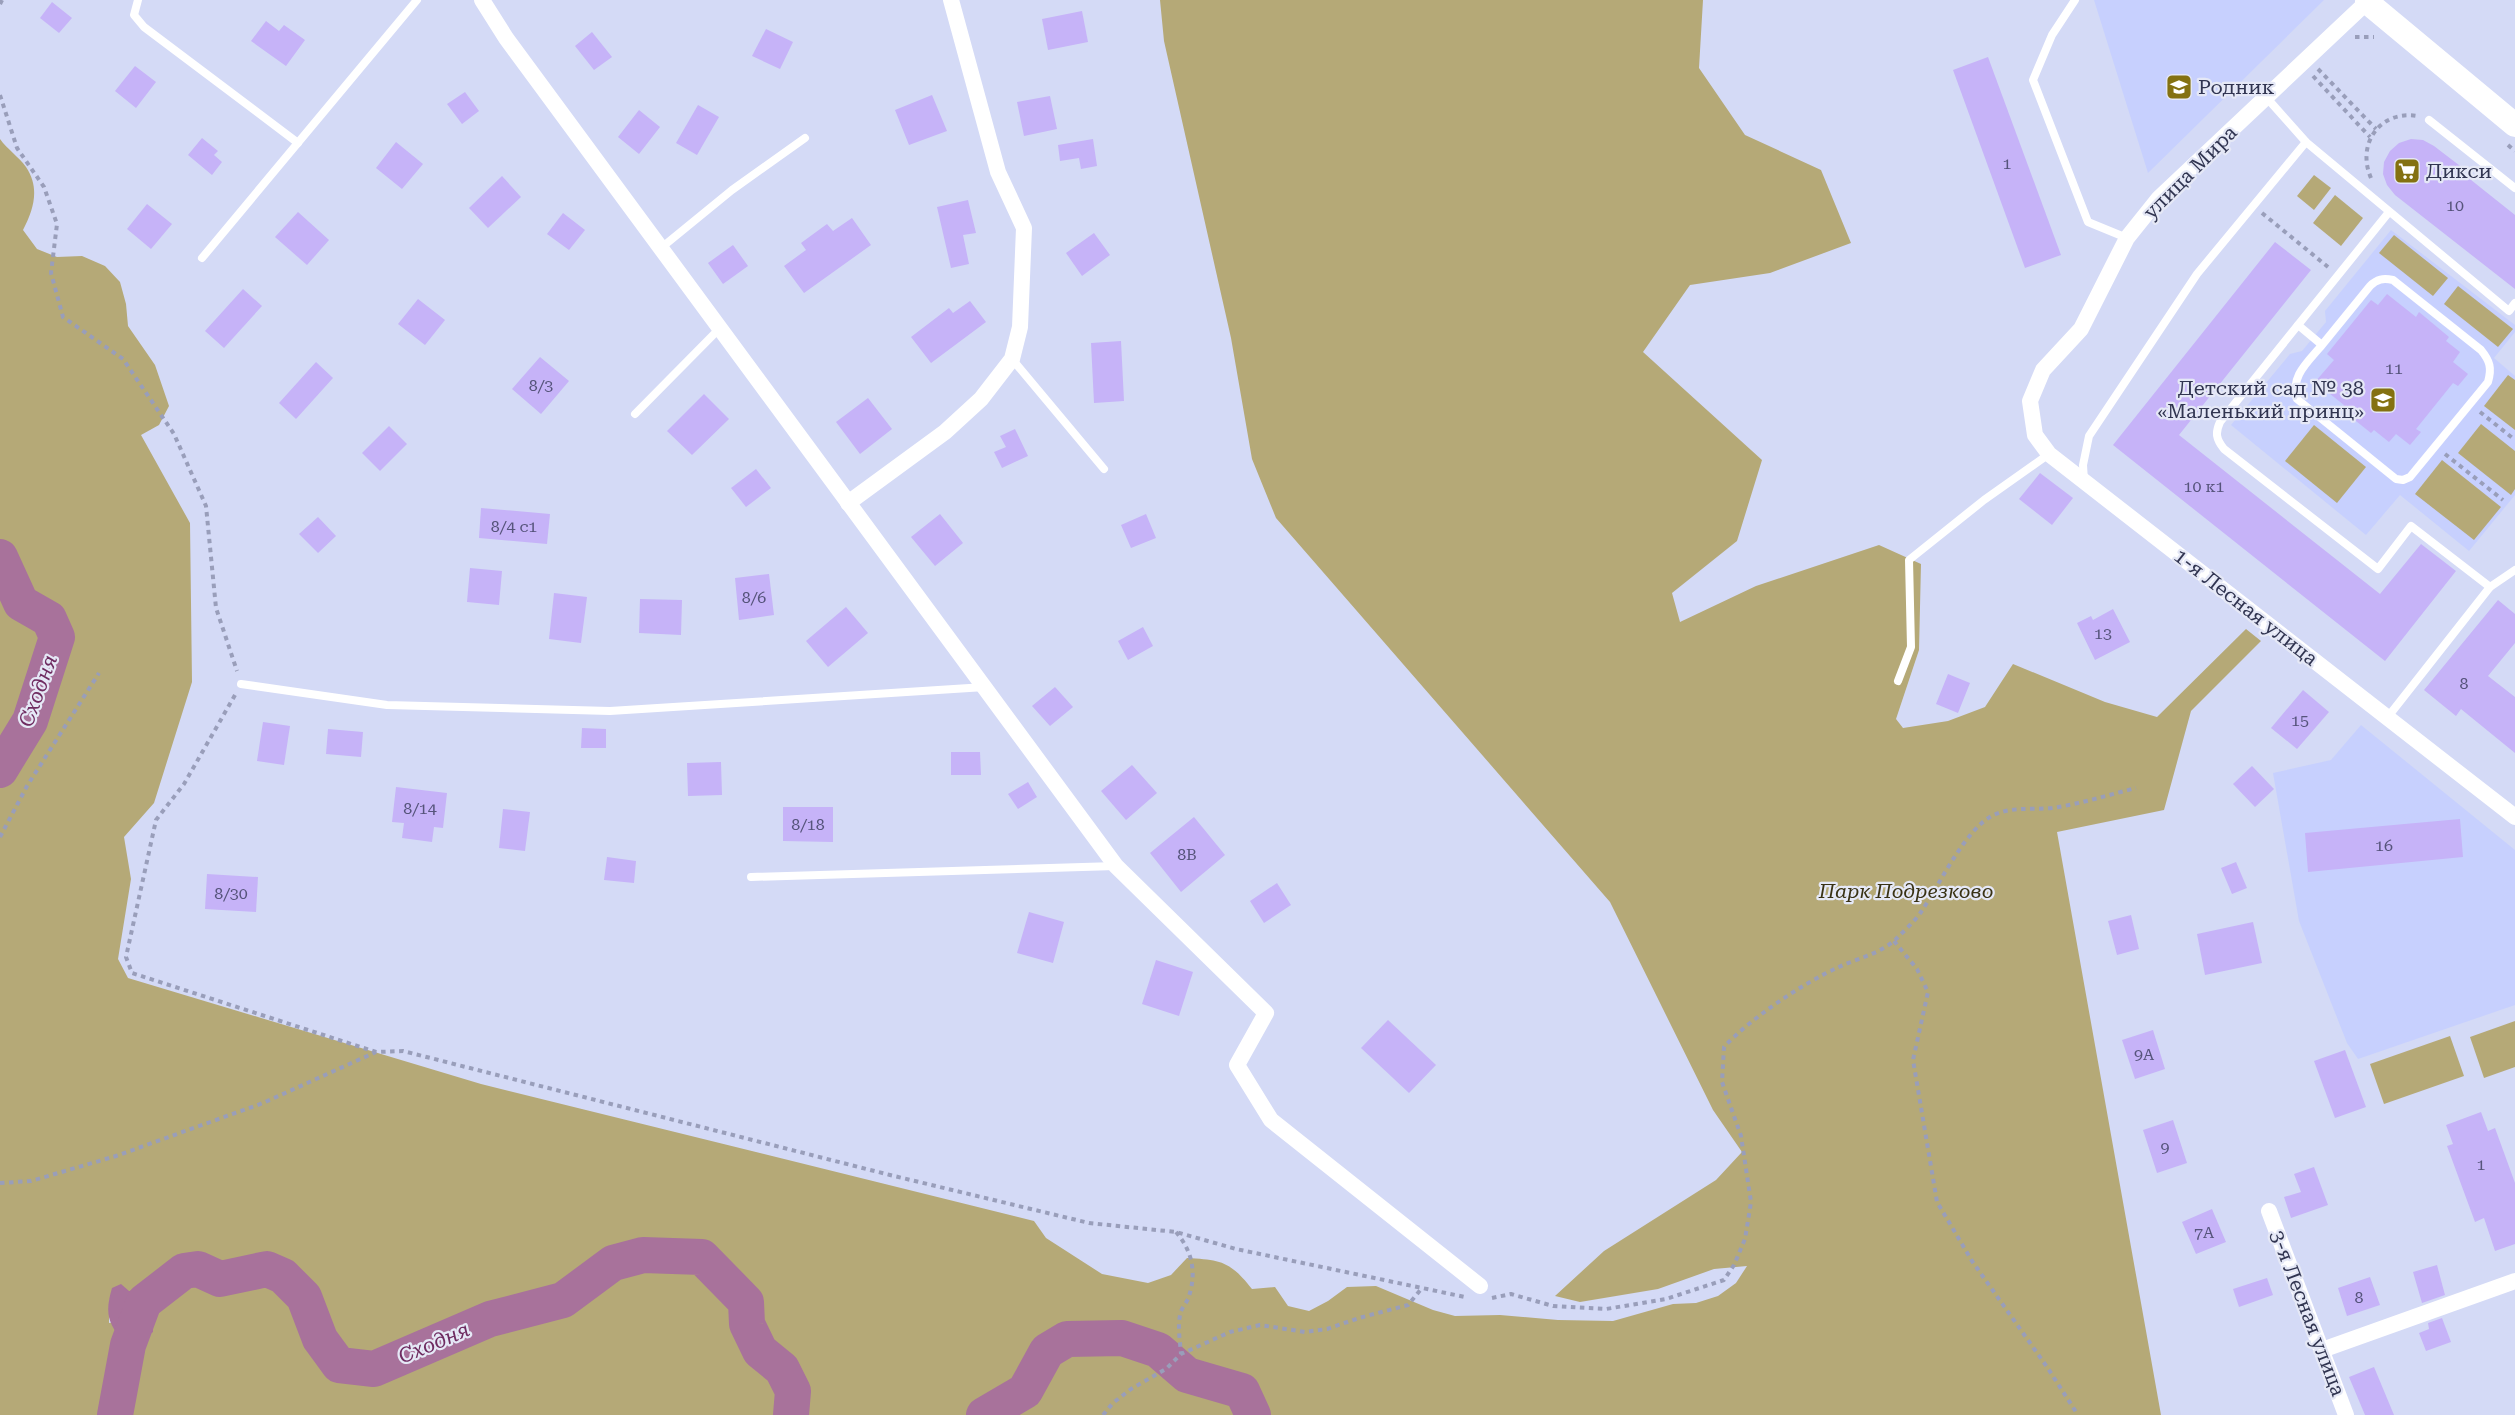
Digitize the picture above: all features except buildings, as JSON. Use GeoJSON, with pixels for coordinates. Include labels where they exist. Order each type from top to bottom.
{"type":"FeatureCollection","features":[{"type":"Feature","properties":{"kind":"street"},"geometry":{"type":"LineString","coordinates":[[482,0],[506,38],[1116,866],[1266,1013],[1237,1065],[1270,1120],[1478,1295]]}},
{"type":"Feature","properties":{"kind":"street"},"geometry":{"type":"LineString","coordinates":[[848,503],[945,432],[981,399],[1012,360],[1020,327],[1024,228],[998,172],[951,0]]}},
{"type":"Feature","properties":{"kind":"street"},"geometry":{"type":"LineString","coordinates":[[2368,1],[2515,125]]}},
{"type":"Feature","properties":{"kind":"street","name":"улица Мира"},"geometry":{"type":"LineString","coordinates":[[2043,370],[2081,329],[2127,238],[2159,198],[2368,1]]}},
{"type":"Feature","properties":{"kind":"street","name":"1-я Лесная улица"},"geometry":{"type":"LineString","coordinates":[[2043,370],[2030,400],[2036,435],[2049,454],[2515,817]]}},
{"type":"Feature","properties":{"kind":"street","name":"3-я Лесная улица"},"geometry":{"type":"LineString","coordinates":[[2269,1211],[2346,1415]]}},
{"type":"Feature","properties":{"kind":"street"},"geometry":{"type":"LineString","coordinates":[[2322,1350],[2515,1281]]}},
{"type":"Feature","properties":{"kind":"lane"},"geometry":{"type":"LineString","coordinates":[[138,0],[134,15],[144,27],[298,143]]}},
{"type":"Feature","properties":{"kind":"lane"},"geometry":{"type":"LineString","coordinates":[[202,258],[417,0]]}},
{"type":"Feature","properties":{"kind":"lane"},"geometry":{"type":"LineString","coordinates":[[2075,0],[2052,35],[2033,80],[2088,222],[2127,238]]}},
{"type":"Feature","properties":{"kind":"lane"},"geometry":{"type":"LineString","coordinates":[[2266,97],[2306,142],[2389,212],[2509,311],[2515,303]]}},
{"type":"Feature","properties":{"kind":"lane"},"geometry":{"type":"LineString","coordinates":[[2429,120],[2515,188]]}},
{"type":"Feature","properties":{"kind":"lane"},"geometry":{"type":"LineString","coordinates":[[661,248],[732,190],[805,138]]}},
{"type":"Feature","properties":{"kind":"lane"},"geometry":{"type":"LineString","coordinates":[[2084,482],[2084,457],[2089,436],[2198,274],[2306,142]]}},
{"type":"Feature","properties":{"kind":"lane"},"geometry":{"type":"LineString","coordinates":[[2389,212],[2220,422],[2216,431],[2217,441],[2224,449],[2378,569],[2411,526],[2490,587]]}},
{"type":"Feature","properties":{"kind":"lane"},"geometry":{"type":"LineString","coordinates":[[2385,278],[2392,280],[2481,350],[2488,358],[2490,366],[2488,382],[2410,477],[2403,480],[2396,479],[2297,399],[2295,383],[2297,376],[2322,345],[2370,286],[2376,280],[2385,278]]}},
{"type":"Feature","properties":{"kind":"lane"},"geometry":{"type":"LineString","coordinates":[[2298,325],[2322,345]]}},
{"type":"Feature","properties":{"kind":"lane"},"geometry":{"type":"LineString","coordinates":[[635,414],[720,328]]}},
{"type":"Feature","properties":{"kind":"lane"},"geometry":{"type":"LineString","coordinates":[[1012,360],[1104,469]]}},
{"type":"Feature","properties":{"kind":"lane"},"geometry":{"type":"LineString","coordinates":[[1898,681],[1911,647],[1909,560],[1984,500],[2049,454]]}},
{"type":"Feature","properties":{"kind":"lane"},"geometry":{"type":"LineString","coordinates":[[2387,718],[2490,587],[2515,570]]}},
{"type":"Feature","properties":{"kind":"lane"},"geometry":{"type":"LineString","coordinates":[[241,684],[387,705],[610,711],[985,687]]}},
{"type":"Feature","properties":{"kind":"lane"},"geometry":{"type":"LineString","coordinates":[[751,877],[1116,866]]}},
{"type":"Feature","properties":{"kind":"path"},"geometry":{"type":"LineString","coordinates":[[0,4],[2,0]]}},
{"type":"Feature","properties":{"kind":"path"},"geometry":{"type":"LineString","coordinates":[[2305,61],[2376,129]]}},
{"type":"Feature","properties":{"kind":"path"},"geometry":{"type":"LineString","coordinates":[[2305,61],[2370,137]]}},
{"type":"Feature","properties":{"kind":"path"},"geometry":{"type":"LineString","coordinates":[[0,95],[17,148],[44,187],[57,224],[51,273],[63,317],[123,358],[174,434],[206,506],[216,608],[241,684],[184,784],[156,820],[126,957],[132,973],[376,1053]]}},
{"type":"Feature","properties":{"kind":"path"},"geometry":{"type":"LineString","coordinates":[[2372,180],[2365,156],[2370,137],[2376,129],[2396,116],[2408,115],[2429,120]]}},
{"type":"Feature","properties":{"kind":"path"},"geometry":{"type":"LineString","coordinates":[[2253,206],[2338,275]]}},
{"type":"Feature","properties":{"kind":"path"},"geometry":{"type":"LineString","coordinates":[[2470,404],[2515,440]]}},
{"type":"Feature","properties":{"kind":"path"},"geometry":{"type":"LineString","coordinates":[[2435,446],[2503,500]]}},
{"type":"Feature","properties":{"kind":"path"},"geometry":{"type":"LineString","coordinates":[[0,837],[27,786],[99,673]]}},
{"type":"Feature","properties":{"kind":"path"},"geometry":{"type":"LineString","coordinates":[[0,1183],[31,1180],[116,1156],[264,1103],[376,1053],[403,1051],[890,1175],[1089,1223],[1176,1232],[1236,1249],[1422,1288],[1478,1295],[1511,1294],[1553,1306],[1606,1309],[1666,1299],[1724,1280],[1734,1265],[1745,1239],[1751,1202],[1742,1136],[1722,1082],[1724,1047],[1738,1032],[1796,991],[1838,967],[1876,953],[1894,941],[1919,915],[1961,848],[1991,816],[2010,809],[2052,808],[2136,788]]}},
{"type":"Feature","properties":{"kind":"path"},"geometry":{"type":"LineString","coordinates":[[1894,941],[1917,969],[1928,992],[1913,1060],[1937,1202],[1972,1260],[2047,1366],[2078,1415]]}},
{"type":"Feature","properties":{"kind":"path"},"geometry":{"type":"LineString","coordinates":[[1176,1232],[1186,1244],[1193,1261],[1188,1298],[1181,1311],[1179,1331],[1181,1354]]}},
{"type":"Feature","properties":{"kind":"path"},"geometry":{"type":"LineString","coordinates":[[1102,1415],[1131,1389],[1166,1369],[1181,1354],[1230,1332],[1260,1325],[1305,1332],[1327,1329],[1408,1305],[1422,1288]]}},
{"type":"Feature","properties":{"kind":"shaded area","name":"Родник"},"geometry":{"type":"Polygon","coordinates":[[[2094,0],[2324,0],[2148,173],[2094,0]]]}},
{"type":"Feature","properties":{"kind":"shaded area","name":"Детский сад № 38 «Маленький принц»"},"geometry":{"type":"Polygon","coordinates":[[[2391,230],[2515,325],[2515,332],[2494,358],[2515,376],[2515,495],[2469,551],[2400,495],[2366,535],[2231,425],[2290,354],[2302,351],[2326,322],[2325,311],[2391,230]]]}},
{"type":"Feature","properties":{"kind":"shaded area"},"geometry":{"type":"Polygon","coordinates":[[[2361,725],[2515,850],[2515,1005],[2358,1059],[2347,1043],[2299,921],[2273,773],[2331,760],[2361,725]]]}},
{"type":"Feature","properties":{"kind":"shaded area"},"geometry":{"type":"Polygon","coordinates":[[[185,1265],[191,1273],[159,1304],[153,1321],[153,1332],[135,1344],[124,1342],[114,1329],[109,1317],[112,1288],[121,1284],[129,1291],[151,1287],[166,1280],[185,1265]]]}},
{"type":"Feature","properties":{"kind":"green space","name":"Парк Подрезково"},"geometry":{"type":"Polygon","coordinates":[[[1160,0],[1703,0],[1699,68],[1745,135],[1821,170],[1851,243],[1770,273],[1690,285],[1643,352],[1762,460],[1737,541],[1672,593],[1680,622],[1756,586],[1879,545],[1921,564],[1919,650],[1896,719],[1903,728],[1948,721],[1985,707],[2013,664],[2105,702],[2157,717],[2246,629],[2261,641],[2191,711],[2164,810],[2057,832],[2161,1415],[0,1415],[0,139],[26,167],[33,183],[34,198],[23,230],[37,249],[57,257],[82,256],[105,266],[120,282],[126,304],[128,326],[155,365],[169,406],[159,425],[141,435],[190,523],[192,682],[154,803],[124,837],[131,879],[118,959],[128,978],[481,1084],[1034,1221],[1046,1238],[1102,1274],[1148,1283],[1171,1275],[1187,1258],[1217,1261],[1231,1267],[1252,1289],[1275,1287],[1288,1306],[1309,1311],[1347,1287],[1376,1286],[1433,1310],[1455,1316],[1500,1315],[1558,1320],[1613,1321],[1673,1304],[1696,1303],[1718,1296],[1736,1283],[1747,1266],[1714,1269],[1658,1289],[1580,1302],[1555,1296],[1604,1251],[1716,1180],[1742,1152],[1713,1110],[1610,902],[1276,518],[1252,459],[1231,338],[1164,41],[1160,0]],[[178,1268],[163,1280],[109,1300],[109,1323],[152,1316],[162,1296],[191,1274],[178,1268]]]}},
{"type":"Feature","properties":{"kind":"green space"},"geometry":{"type":"Polygon","coordinates":[[[2314,175],[2331,188],[2314,210],[2297,196],[2314,175]]]}},
{"type":"Feature","properties":{"kind":"green space"},"geometry":{"type":"Polygon","coordinates":[[[2335,195],[2363,218],[2341,246],[2313,223],[2335,195]]]}},
{"type":"Feature","properties":{"kind":"green space"},"geometry":{"type":"Polygon","coordinates":[[[2394,235],[2448,278],[2433,296],[2379,253],[2394,235]]]}},
{"type":"Feature","properties":{"kind":"green space"},"geometry":{"type":"Polygon","coordinates":[[[2458,286],[2513,329],[2498,347],[2444,304],[2458,286]]]}},
{"type":"Feature","properties":{"kind":"green space"},"geometry":{"type":"Polygon","coordinates":[[[2508,375],[2515,380],[2515,430],[2484,406],[2508,375]]]}},
{"type":"Feature","properties":{"kind":"green space"},"geometry":{"type":"Polygon","coordinates":[[[2481,424],[2515,451],[2515,489],[2511,495],[2458,453],[2481,424]]]}},
{"type":"Feature","properties":{"kind":"green space"},"geometry":{"type":"Polygon","coordinates":[[[2314,425],[2366,467],[2337,503],[2285,461],[2314,425]]]}},
{"type":"Feature","properties":{"kind":"green space"},"geometry":{"type":"Polygon","coordinates":[[[2442,460],[2501,507],[2474,540],[2415,494],[2442,460]]]}},
{"type":"Feature","properties":{"kind":"green space"},"geometry":{"type":"Polygon","coordinates":[[[2515,1021],[2515,1067],[2484,1078],[2470,1037],[2515,1021]]]}},
{"type":"Feature","properties":{"kind":"green space"},"geometry":{"type":"Polygon","coordinates":[[[2450,1036],[2464,1076],[2384,1104],[2370,1064],[2450,1036]]]}},
{"type":"Feature","properties":{"kind":"waterway","name":"Сходня"},"geometry":{"type":"LineString","coordinates":[[0,557],[21,603],[49,619],[57,637],[30,721],[0,770]]}},
{"type":"Feature","properties":{"kind":"waterway","name":"Сходня"},"geometry":{"type":"LineString","coordinates":[[115,1415],[128,1345],[144,1302],[184,1271],[198,1269],[220,1279],[267,1269],[283,1276],[304,1297],[320,1339],[339,1365],[374,1369],[490,1319],[563,1300],[613,1263],[643,1255],[702,1257],[746,1302],[747,1324],[760,1351],[782,1369],[793,1391],[791,1415]]}},
{"type":"Feature","properties":{"kind":"waterway","name":"Сходня"},"geometry":{"type":"LineString","coordinates":[[984,1415],[1025,1391],[1047,1351],[1067,1339],[1122,1338],[1158,1350],[1187,1375],[1242,1391],[1253,1415]]}},
{"type":"Feature","properties":{"kind":"place","name":"Родник"},"geometry":{"type":"Point","coordinates":[2179,87]}},
{"type":"Feature","properties":{"kind":"place","name":"Дикси"},"geometry":{"type":"Point","coordinates":[2407,171]}},
{"type":"Feature","properties":{"kind":"place","name":"Детский сад № 38 «Маленький принц»"},"geometry":{"type":"Point","coordinates":[2383,400]}}]}
